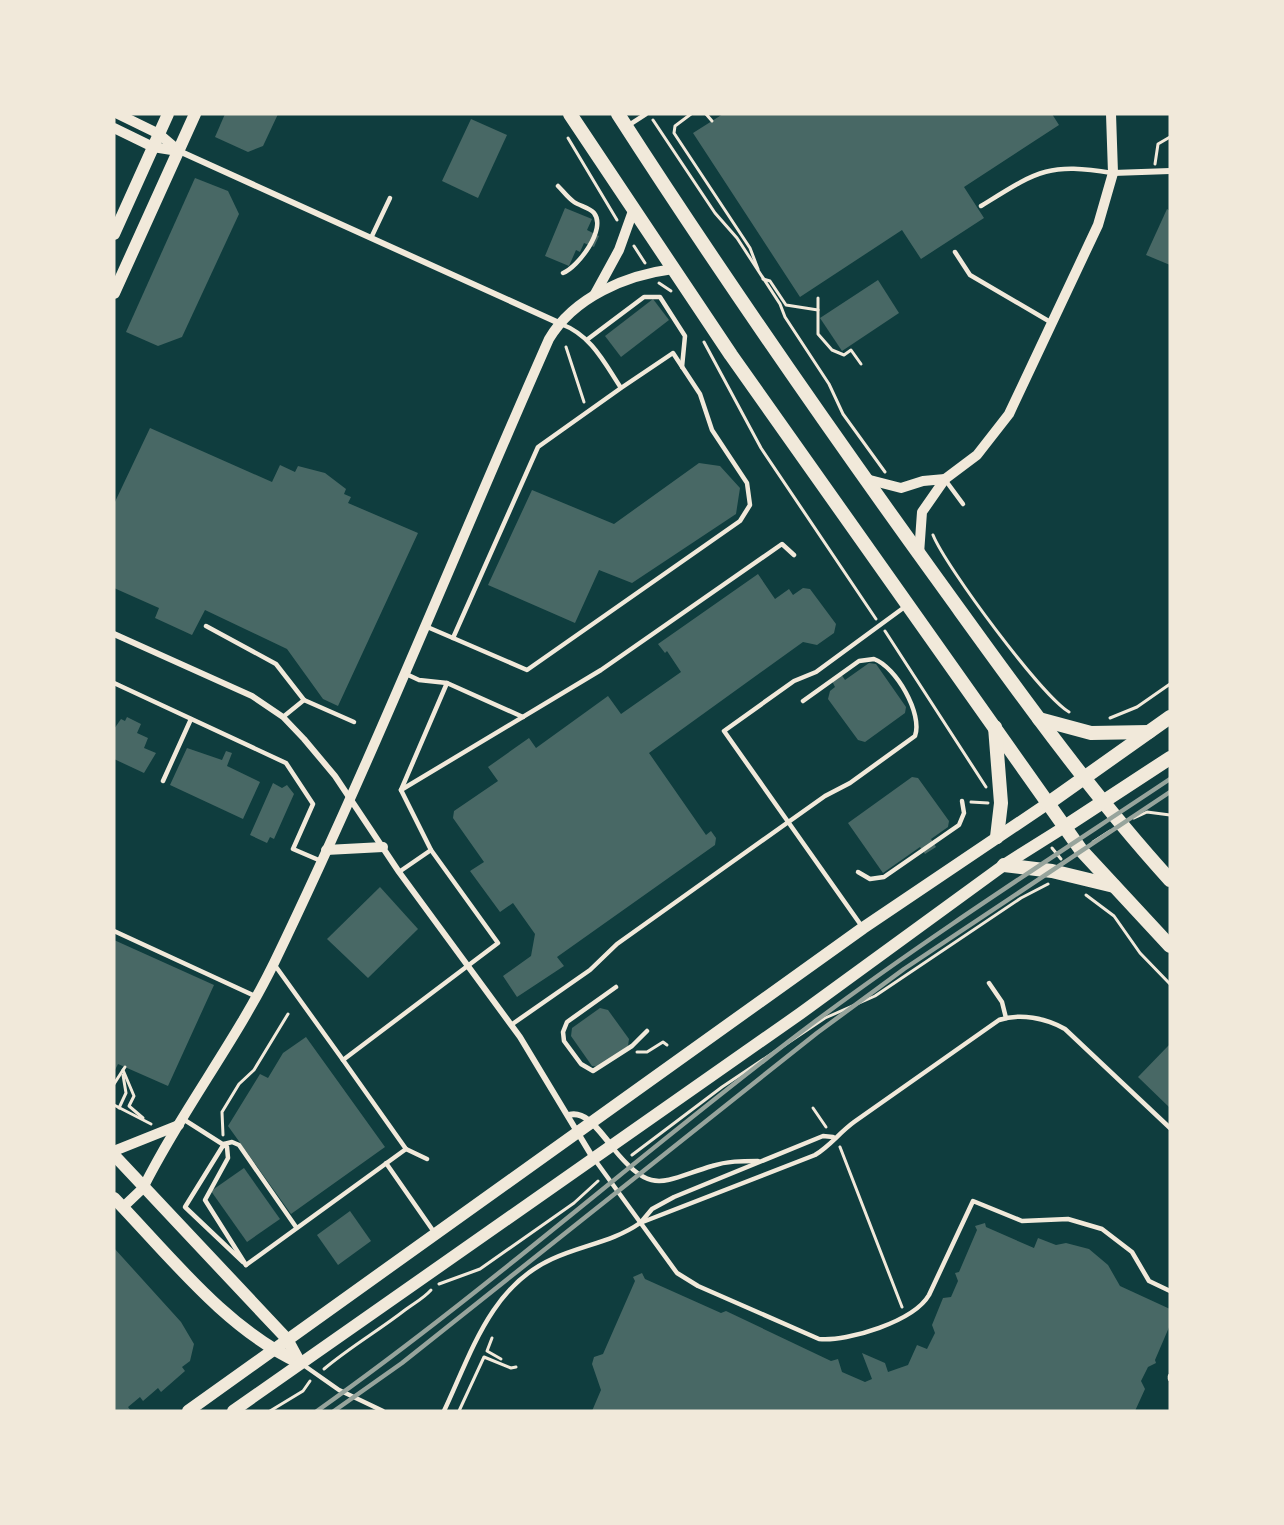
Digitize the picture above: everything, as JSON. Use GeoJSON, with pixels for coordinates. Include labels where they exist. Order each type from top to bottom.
{"type":"FeatureCollection","features":[{"type":"Feature","properties":{"kind":"main road"},"geometry":{"type":"LineString","coordinates":[[114,234],[168,114]]}},
{"type":"Feature","properties":{"kind":"main road"},"geometry":{"type":"LineString","coordinates":[[114,293],[195,114]]}},
{"type":"Feature","properties":{"kind":"main road"},"geometry":{"type":"LineString","coordinates":[[570,114],[633,211],[776,420],[1082,850],[1170,946]]}},
{"type":"Feature","properties":{"kind":"main road"},"geometry":{"type":"LineString","coordinates":[[618,114],[919,554],[1101,803],[1170,880]]}},
{"type":"Feature","properties":{"kind":"main road"},"geometry":{"type":"LineString","coordinates":[[188,1411],[863,928],[1050,802],[1170,717]]}},
{"type":"Feature","properties":{"kind":"main road"},"geometry":{"type":"LineString","coordinates":[[1039,719],[1091,733],[1149,732]]}},
{"type":"Feature","properties":{"kind":"main road"},"geometry":{"type":"LineString","coordinates":[[995,727],[1000,803],[997,837]]}},
{"type":"Feature","properties":{"kind":"main road"},"geometry":{"type":"LineString","coordinates":[[233,1411],[612,1146],[1005,865],[1170,758]]}},
{"type":"Feature","properties":{"kind":"main road"},"geometry":{"type":"LineString","coordinates":[[1005,865],[1052,872],[1114,886]]}},
{"type":"Feature","properties":{"kind":"main road"},"geometry":{"type":"LineString","coordinates":[[114,1155],[287,1339],[300,1363]]}},
{"type":"Feature","properties":{"kind":"main road"},"geometry":{"type":"LineString","coordinates":[[118,1202],[222,1309],[272,1350],[300,1363]]}},
{"type":"Feature","properties":{"kind":"street"},"geometry":{"type":"LineString","coordinates":[[118,114],[159,134],[178,151]]}},
{"type":"Feature","properties":{"kind":"street"},"geometry":{"type":"LineString","coordinates":[[919,554],[922,512],[945,479],[976,455],[1004,421],[1016,401],[1098,225],[1113,173],[1111,114]]}},
{"type":"Feature","properties":{"kind":"street"},"geometry":{"type":"LineString","coordinates":[[114,128],[153,147],[178,151],[558,323]]}},
{"type":"Feature","properties":{"kind":"street"},"geometry":{"type":"LineString","coordinates":[[1113,173],[1170,171]]}},
{"type":"Feature","properties":{"kind":"street"},"geometry":{"type":"LineString","coordinates":[[595,295],[619,250],[633,211]]}},
{"type":"Feature","properties":{"kind":"street"},"geometry":{"type":"LineString","coordinates":[[118,1202],[143,1188],[256,997],[273,964],[350,798],[549,339],[558,323],[595,295],[637,276],[673,269]]}},
{"type":"Feature","properties":{"kind":"street"},"geometry":{"type":"LineString","coordinates":[[866,479],[901,488],[945,479]]}},
{"type":"Feature","properties":{"kind":"street"},"geometry":{"type":"LineString","coordinates":[[114,634],[252,696],[283,717],[336,776],[399,872],[511,1025],[569,1115],[576,1133],[593,1158]]}},
{"type":"Feature","properties":{"kind":"street"},"geometry":{"type":"LineString","coordinates":[[327,849],[383,847]]}},
{"type":"Feature","properties":{"kind":"street"},"geometry":{"type":"LineString","coordinates":[[569,1115],[579,1114],[591,1122],[612,1146]]}},
{"type":"Feature","properties":{"kind":"street"},"geometry":{"type":"LineString","coordinates":[[114,1150],[181,1122]]}},
{"type":"Feature","properties":{"kind":"lane"},"geometry":{"type":"LineString","coordinates":[[626,127],[646,114]]}},
{"type":"Feature","properties":{"kind":"lane"},"geometry":{"type":"LineString","coordinates":[[981,206],[1036,173],[1067,167],[1113,173]]}},
{"type":"Feature","properties":{"kind":"lane"},"geometry":{"type":"LineString","coordinates":[[558,186],[572,201],[593,211],[597,218],[597,226],[581,260],[573,269],[563,273]]}},
{"type":"Feature","properties":{"kind":"lane"},"geometry":{"type":"LineString","coordinates":[[371,238],[390,198]]}},
{"type":"Feature","properties":{"kind":"lane"},"geometry":{"type":"LineString","coordinates":[[955,252],[970,275],[1052,323]]}},
{"type":"Feature","properties":{"kind":"lane"},"geometry":{"type":"LineString","coordinates":[[588,339],[644,297],[660,297],[686,336],[682,367]]}},
{"type":"Feature","properties":{"kind":"lane"},"geometry":{"type":"LineString","coordinates":[[558,323],[576,329],[588,339],[621,388]]}},
{"type":"Feature","properties":{"kind":"lane"},"geometry":{"type":"LineString","coordinates":[[425,626],[527,670],[740,520],[750,505],[747,483],[712,429],[700,394],[673,353],[538,447],[453,638]]}},
{"type":"Feature","properties":{"kind":"lane"},"geometry":{"type":"LineString","coordinates":[[945,479],[963,504]]}},
{"type":"Feature","properties":{"kind":"lane"},"geometry":{"type":"LineString","coordinates":[[401,790],[601,670],[782,544],[794,555]]}},
{"type":"Feature","properties":{"kind":"lane"},"geometry":{"type":"LineString","coordinates":[[863,928],[724,731],[796,680],[812,675],[908,604]]}},
{"type":"Feature","properties":{"kind":"lane"},"geometry":{"type":"LineString","coordinates":[[206,626],[276,664],[304,700],[354,722]]}},
{"type":"Feature","properties":{"kind":"lane"},"geometry":{"type":"LineString","coordinates":[[511,1025],[591,968],[617,944],[825,796],[850,783],[915,736],[918,724],[914,706],[886,666],[876,659],[860,661],[803,701]]}},
{"type":"Feature","properties":{"kind":"lane"},"geometry":{"type":"LineString","coordinates":[[404,673],[419,680],[447,683],[524,717]]}},
{"type":"Feature","properties":{"kind":"lane"},"geometry":{"type":"LineString","coordinates":[[114,683],[286,763],[313,804],[293,849],[321,861]]}},
{"type":"Feature","properties":{"kind":"lane"},"geometry":{"type":"LineString","coordinates":[[343,1060],[454,979],[468,964],[498,943],[431,850],[401,790],[447,683]]}},
{"type":"Feature","properties":{"kind":"lane"},"geometry":{"type":"LineString","coordinates":[[283,717],[304,700]]}},
{"type":"Feature","properties":{"kind":"lane"},"geometry":{"type":"LineString","coordinates":[[163,781],[191,719]]}},
{"type":"Feature","properties":{"kind":"lane"},"geometry":{"type":"LineString","coordinates":[[858,872],[870,879],[884,877],[959,825],[964,813],[962,801]]}},
{"type":"Feature","properties":{"kind":"lane"},"geometry":{"type":"LineString","coordinates":[[399,872],[431,850]]}},
{"type":"Feature","properties":{"kind":"lane"},"geometry":{"type":"LineString","coordinates":[[114,931],[256,997]]}},
{"type":"Feature","properties":{"kind":"lane"},"geometry":{"type":"LineString","coordinates":[[273,964],[406,1149],[427,1159]]}},
{"type":"Feature","properties":{"kind":"lane"},"geometry":{"type":"LineString","coordinates":[[989,983],[1003,1003],[1006,1018]]}},
{"type":"Feature","properties":{"kind":"lane"},"geometry":{"type":"LineString","coordinates":[[616,987],[567,1022],[562,1037],[582,1066],[591,1071],[598,1070],[632,1046],[647,1031]]}},
{"type":"Feature","properties":{"kind":"lane"},"geometry":{"type":"LineString","coordinates":[[444,1411],[490,1314],[516,1282],[553,1258],[623,1235],[640,1223],[814,1155],[829,1145],[833,1137],[990,1024],[1006,1018],[1042,1019],[1065,1029],[1170,1128]]}},
{"type":"Feature","properties":{"kind":"lane"},"geometry":{"type":"LineString","coordinates":[[181,1122],[224,1144],[232,1142],[238,1146],[296,1227]]}},
{"type":"Feature","properties":{"kind":"lane"},"geometry":{"type":"LineString","coordinates":[[640,1223],[652,1209],[662,1203],[823,1136],[833,1137]]}},
{"type":"Feature","properties":{"kind":"lane"},"geometry":{"type":"LineString","coordinates":[[224,1144],[185,1207],[246,1265]]}},
{"type":"Feature","properties":{"kind":"lane"},"geometry":{"type":"LineString","coordinates":[[224,1144],[228,1158],[205,1200],[246,1265]]}},
{"type":"Feature","properties":{"kind":"lane"},"geometry":{"type":"LineString","coordinates":[[612,1146],[636,1172],[658,1182],[672,1180],[729,1162],[761,1161]]}},
{"type":"Feature","properties":{"kind":"lane"},"geometry":{"type":"LineString","coordinates":[[246,1265],[406,1149]]}},
{"type":"Feature","properties":{"kind":"lane"},"geometry":{"type":"LineString","coordinates":[[593,1158],[667,1261],[687,1280],[812,1336],[843,1339],[916,1311],[927,1300],[973,1201],[1020,1220],[1068,1219],[1102,1228],[1132,1252],[1148,1280],[1170,1291]]}},
{"type":"Feature","properties":{"kind":"lane"},"geometry":{"type":"LineString","coordinates":[[386,1163],[435,1234]]}},
{"type":"Feature","properties":{"kind":"lane"},"geometry":{"type":"LineString","coordinates":[[300,1363],[339,1390],[383,1411]]}},
{"type":"Feature","properties":{"kind":"path"},"geometry":{"type":"LineString","coordinates":[[691,114],[675,126],[674,133],[750,248],[763,279]]}},
{"type":"Feature","properties":{"kind":"path"},"geometry":{"type":"LineString","coordinates":[[706,114],[712,121]]}},
{"type":"Feature","properties":{"kind":"path"},"geometry":{"type":"LineString","coordinates":[[653,120],[715,213],[737,238],[829,384],[843,414],[887,475]]}},
{"type":"Feature","properties":{"kind":"path"},"geometry":{"type":"LineString","coordinates":[[565,134],[620,224]]}},
{"type":"Feature","properties":{"kind":"path"},"geometry":{"type":"LineString","coordinates":[[1153,172],[1158,144],[1170,138]]}},
{"type":"Feature","properties":{"kind":"path"},"geometry":{"type":"LineString","coordinates":[[636,249],[644,261]]}},
{"type":"Feature","properties":{"kind":"path"},"geometry":{"type":"LineString","coordinates":[[763,279],[770,280],[786,305],[818,310]]}},
{"type":"Feature","properties":{"kind":"path"},"geometry":{"type":"LineString","coordinates":[[818,298],[818,333],[832,350],[844,355],[851,351],[861,364]]}},
{"type":"Feature","properties":{"kind":"path"},"geometry":{"type":"LineString","coordinates":[[702,339],[761,448],[873,616]]}},
{"type":"Feature","properties":{"kind":"path"},"geometry":{"type":"LineString","coordinates":[[566,347],[587,412]]}},
{"type":"Feature","properties":{"kind":"path"},"geometry":{"type":"LineString","coordinates":[[931,529],[936,543],[980,607],[1043,689],[1072,714]]}},
{"type":"Feature","properties":{"kind":"path"},"geometry":{"type":"LineString","coordinates":[[888,635],[986,787],[991,803],[962,801]]}},
{"type":"Feature","properties":{"kind":"path"},"geometry":{"type":"LineString","coordinates":[[1106,723],[1110,717],[1137,707],[1170,684]]}},
{"type":"Feature","properties":{"kind":"path"},"geometry":{"type":"LineString","coordinates":[[1062,860],[1120,825],[1147,812],[1170,815]]}},
{"type":"Feature","properties":{"kind":"path"},"geometry":{"type":"LineString","coordinates":[[639,1150],[722,1087],[825,1018],[875,996],[1031,891],[1049,884],[1056,885]]}},
{"type":"Feature","properties":{"kind":"path"},"geometry":{"type":"LineString","coordinates":[[1078,892],[1086,895],[1114,916],[1140,953],[1170,984]]}},
{"type":"Feature","properties":{"kind":"path"},"geometry":{"type":"LineString","coordinates":[[224,1144],[222,1112],[239,1084],[254,1070],[288,1014]]}},
{"type":"Feature","properties":{"kind":"path"},"geometry":{"type":"LineString","coordinates":[[632,1046],[640,1054],[663,1042],[667,1045]]}},
{"type":"Feature","properties":{"kind":"path"},"geometry":{"type":"LineString","coordinates":[[124,1068],[134,1096],[129,1106],[146,1121]]}},
{"type":"Feature","properties":{"kind":"path"},"geometry":{"type":"LineString","coordinates":[[114,1084],[124,1068]]}},
{"type":"Feature","properties":{"kind":"path"},"geometry":{"type":"LineString","coordinates":[[119,1108],[126,1093],[124,1068]]}},
{"type":"Feature","properties":{"kind":"path"},"geometry":{"type":"LineString","coordinates":[[114,1105],[158,1127],[181,1122]]}},
{"type":"Feature","properties":{"kind":"path"},"geometry":{"type":"LineString","coordinates":[[813,1108],[826,1128]]}},
{"type":"Feature","properties":{"kind":"path"},"geometry":{"type":"LineString","coordinates":[[840,1147],[905,1316]]}},
{"type":"Feature","properties":{"kind":"path"},"geometry":{"type":"LineString","coordinates":[[344,1353],[349,1352],[365,1338],[394,1321],[436,1286],[480,1269],[574,1203],[596,1183]]}},
{"type":"Feature","properties":{"kind":"path"},"geometry":{"type":"LineString","coordinates":[[492,1338],[487,1351],[501,1359]]}},
{"type":"Feature","properties":{"kind":"path"},"geometry":{"type":"LineString","coordinates":[[459,1411],[484,1356],[511,1368],[516,1367]]}},
{"type":"Feature","properties":{"kind":"path"},"geometry":{"type":"LineString","coordinates":[[270,1411],[304,1389]]}},
{"type":"Feature","properties":{"kind":"building"},"geometry":{"type":"Polygon","coordinates":[[[225,114],[278,114],[263,146],[248,152],[215,137],[225,114]]]}},
{"type":"Feature","properties":{"kind":"building"},"geometry":{"type":"Polygon","coordinates":[[[723,114],[1052,114],[1059,125],[964,187],[984,218],[921,259],[902,230],[800,297],[693,133],[723,114]]]}},
{"type":"Feature","properties":{"kind":"building"},"geometry":{"type":"Polygon","coordinates":[[[471,119],[507,135],[478,198],[442,181],[471,119]]]}},
{"type":"Feature","properties":{"kind":"building"},"geometry":{"type":"Polygon","coordinates":[[[195,178],[228,191],[239,214],[182,337],[158,346],[126,332],[195,178]]]}},
{"type":"Feature","properties":{"kind":"building"},"geometry":{"type":"Polygon","coordinates":[[[565,208],[592,219],[587,230],[599,236],[594,247],[584,243],[580,252],[576,250],[569,266],[545,256],[565,208]]]}},
{"type":"Feature","properties":{"kind":"building"},"geometry":{"type":"Polygon","coordinates":[[[1167,209],[1170,211],[1170,265],[1146,255],[1167,209]]]}},
{"type":"Feature","properties":{"kind":"building"},"geometry":{"type":"Polygon","coordinates":[[[878,280],[899,313],[842,351],[820,318],[878,280]]]}},
{"type":"Feature","properties":{"kind":"building"},"geometry":{"type":"Polygon","coordinates":[[[653,299],[669,320],[621,357],[605,336],[653,299]]]}},
{"type":"Feature","properties":{"kind":"building"},"geometry":{"type":"Polygon","coordinates":[[[150,428],[272,482],[280,465],[295,472],[298,466],[325,473],[346,489],[344,494],[351,497],[348,503],[418,533],[338,706],[323,699],[287,649],[205,610],[192,635],[155,618],[159,608],[114,588],[114,504],[150,428]]]}},
{"type":"Feature","properties":{"kind":"building"},"geometry":{"type":"Polygon","coordinates":[[[699,463],[720,466],[740,488],[736,514],[632,583],[599,570],[575,623],[488,585],[532,490],[614,524],[699,463]]]}},
{"type":"Feature","properties":{"kind":"building"},"geometry":{"type":"Polygon","coordinates":[[[758,574],[775,599],[789,589],[793,595],[803,588],[810,589],[836,624],[834,633],[817,645],[803,642],[649,753],[706,835],[711,831],[716,838],[715,845],[557,957],[564,966],[517,997],[503,976],[531,956],[535,934],[513,903],[500,912],[470,871],[484,862],[453,818],[454,811],[498,781],[488,767],[529,738],[536,748],[608,696],[621,714],[681,672],[667,651],[665,653],[658,644],[758,574]]]}},
{"type":"Feature","properties":{"kind":"building"},"geometry":{"type":"Polygon","coordinates":[[[869,663],[876,664],[906,707],[905,713],[865,742],[858,740],[828,699],[830,691],[835,687],[832,681],[841,674],[845,680],[869,663]]]}},
{"type":"Feature","properties":{"kind":"building"},"geometry":{"type":"Polygon","coordinates":[[[127,717],[141,724],[137,733],[148,738],[144,748],[156,753],[144,773],[114,759],[114,729],[121,719],[125,721],[127,717]]]}},
{"type":"Feature","properties":{"kind":"building"},"geometry":{"type":"Polygon","coordinates":[[[187,748],[222,760],[226,751],[232,753],[227,766],[260,782],[243,819],[170,785],[187,748]]]}},
{"type":"Feature","properties":{"kind":"building"},"geometry":{"type":"Polygon","coordinates":[[[912,777],[918,778],[949,821],[948,827],[931,839],[936,847],[925,854],[920,847],[883,873],[848,823],[912,777]]]}},
{"type":"Feature","properties":{"kind":"building"},"geometry":{"type":"Polygon","coordinates":[[[273,783],[282,788],[287,785],[294,794],[274,839],[270,837],[267,843],[250,835],[273,783]]]}},
{"type":"Feature","properties":{"kind":"building"},"geometry":{"type":"Polygon","coordinates":[[[380,887],[418,929],[368,978],[327,939],[380,887]]]}},
{"type":"Feature","properties":{"kind":"building"},"geometry":{"type":"Polygon","coordinates":[[[114,940],[214,985],[168,1086],[118,1064],[114,1072],[114,940]]]}},
{"type":"Feature","properties":{"kind":"building"},"geometry":{"type":"Polygon","coordinates":[[[600,1008],[608,1010],[629,1039],[628,1046],[600,1067],[592,1066],[571,1036],[572,1028],[600,1008]]]}},
{"type":"Feature","properties":{"kind":"building"},"geometry":{"type":"Polygon","coordinates":[[[306,1037],[385,1147],[291,1214],[228,1126],[260,1074],[268,1078],[283,1053],[306,1037]]]}},
{"type":"Feature","properties":{"kind":"building"},"geometry":{"type":"Polygon","coordinates":[[[1170,1044],[1170,1108],[1138,1077],[1170,1044]]]}},
{"type":"Feature","properties":{"kind":"building"},"geometry":{"type":"Polygon","coordinates":[[[244,1168],[280,1219],[247,1242],[211,1191],[244,1168]]]}},
{"type":"Feature","properties":{"kind":"building"},"geometry":{"type":"Polygon","coordinates":[[[350,1211],[371,1241],[338,1265],[317,1235],[350,1211]]]}},
{"type":"Feature","properties":{"kind":"building"},"geometry":{"type":"Polygon","coordinates":[[[985,1223],[986,1227],[1034,1248],[1038,1238],[1056,1245],[1066,1243],[1089,1249],[1108,1265],[1120,1286],[1170,1309],[1170,1325],[1155,1360],[1156,1363],[1148,1367],[1141,1381],[1145,1389],[1135,1411],[592,1411],[601,1390],[592,1364],[594,1357],[603,1354],[635,1281],[633,1277],[642,1273],[645,1279],[721,1313],[726,1311],[831,1361],[838,1359],[842,1372],[865,1382],[872,1379],[862,1353],[885,1363],[888,1372],[908,1365],[917,1345],[927,1349],[935,1333],[932,1325],[943,1298],[951,1297],[958,1281],[955,1273],[959,1272],[977,1230],[975,1226],[985,1223]]]}},
{"type":"Feature","properties":{"kind":"building"},"geometry":{"type":"Polygon","coordinates":[[[114,1248],[181,1322],[194,1344],[190,1361],[182,1367],[185,1371],[161,1392],[158,1388],[143,1401],[140,1397],[128,1407],[131,1411],[114,1411],[114,1248]]]}},
{"type":"Feature","properties":{"kind":"railway"},"geometry":{"type":"LineString","coordinates":[[317,1411],[443,1317],[750,1071],[856,991],[1170,779]]}},
{"type":"Feature","properties":{"kind":"railway"},"geometry":{"type":"LineString","coordinates":[[334,1411],[402,1363],[817,1033],[904,969],[1170,792]]}}]}
